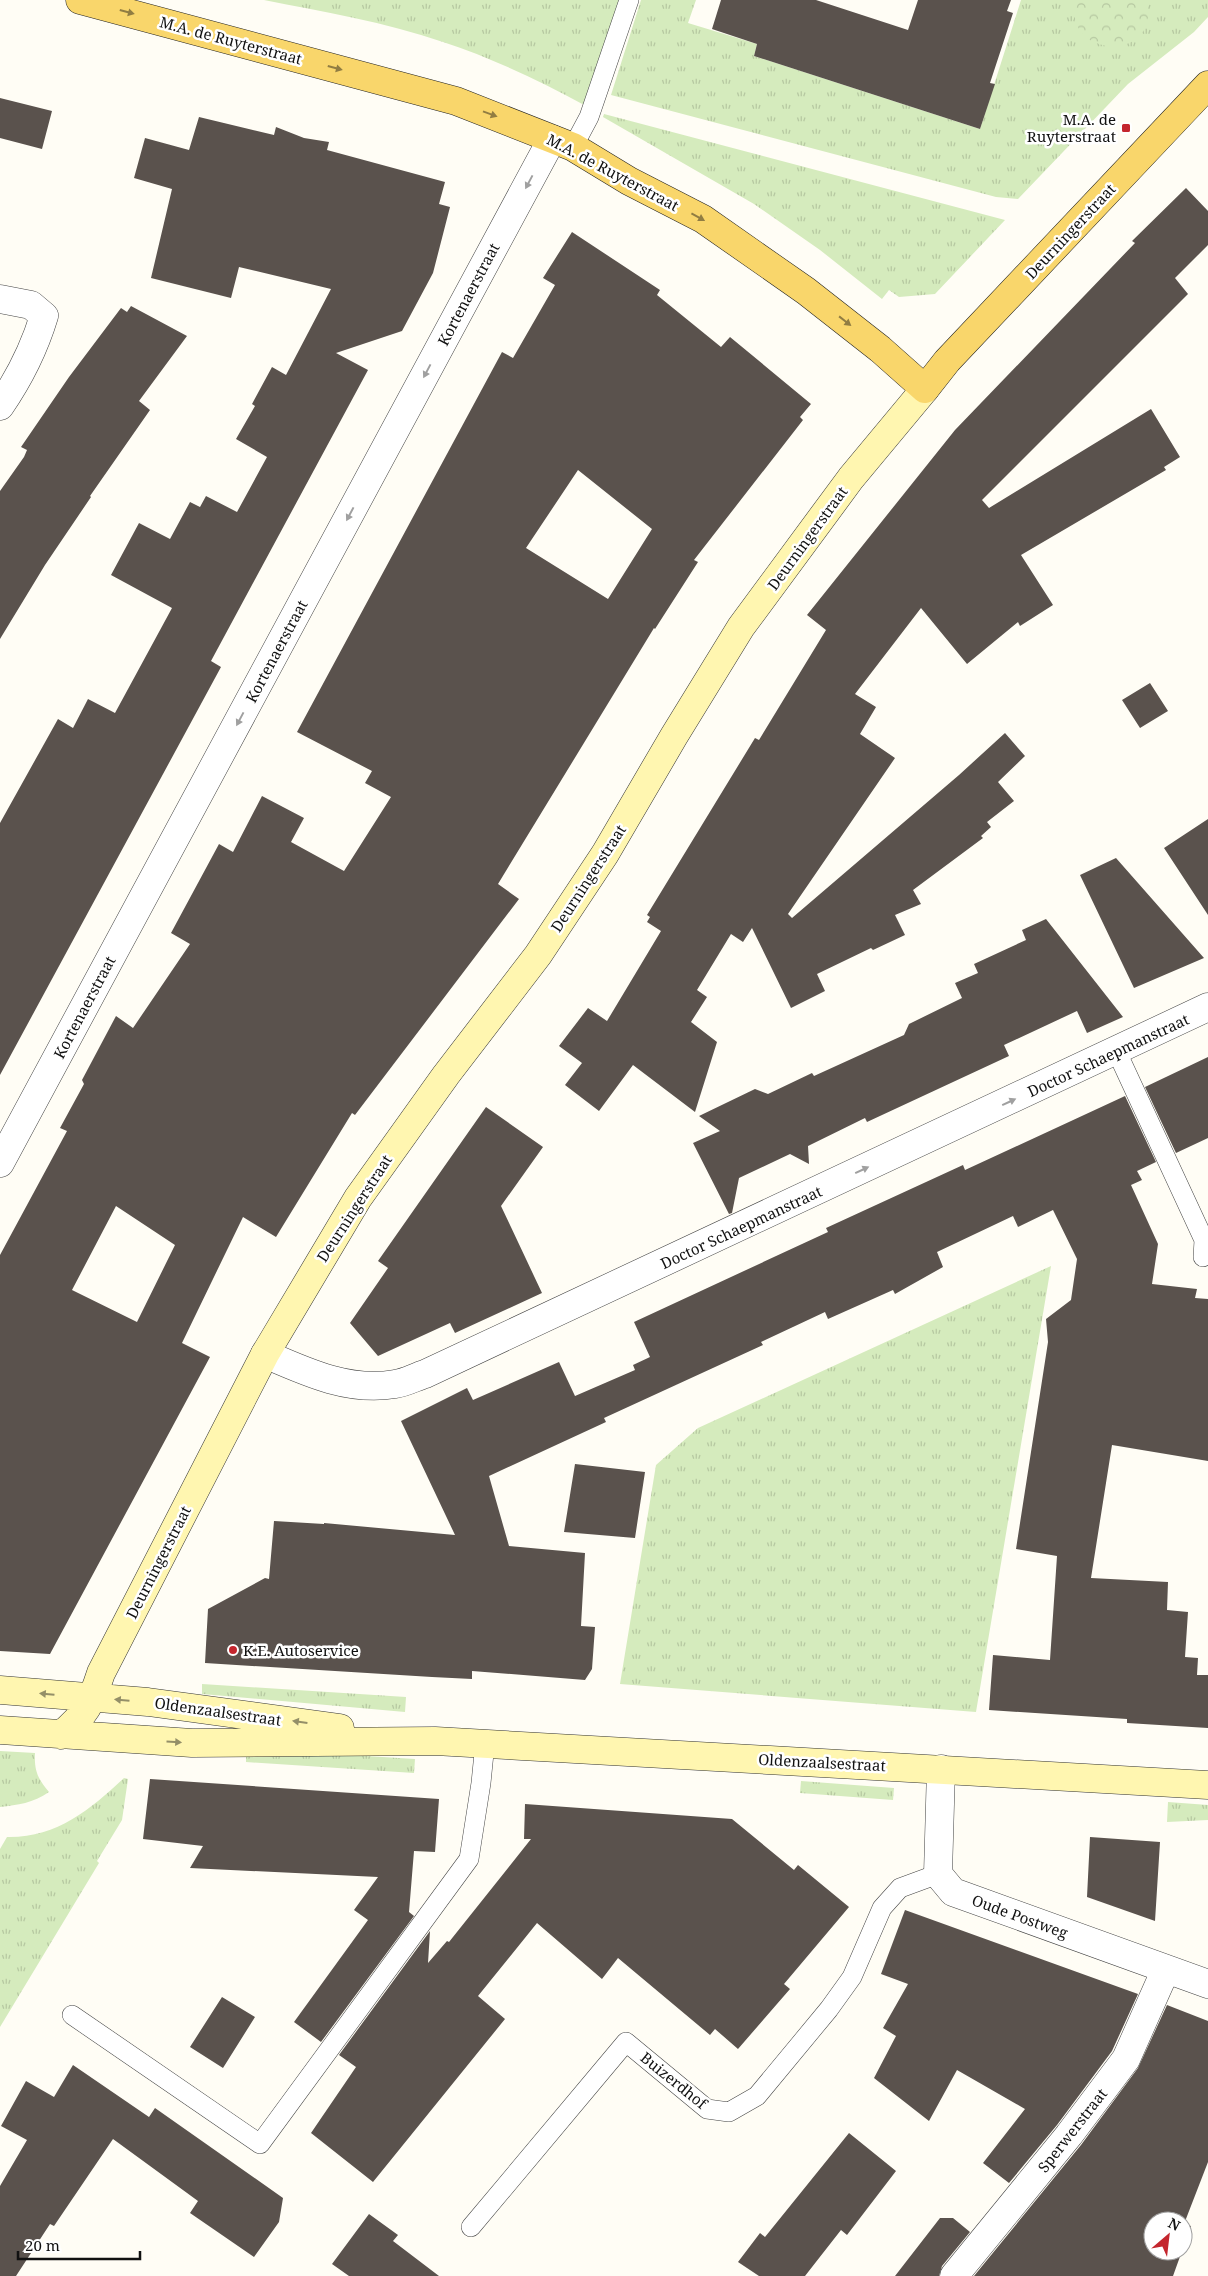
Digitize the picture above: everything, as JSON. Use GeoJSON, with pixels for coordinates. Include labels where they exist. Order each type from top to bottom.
{"type":"FeatureCollection","features":[{"type":"Feature","properties":{"kind":"main road","name":"M.A. de Ruyterstraat"},"geometry":{"type":"LineString","coordinates":[[80,0],[456,101],[563,143],[629,181],[703,219],[806,290],[880,348],[924,389]]}},
{"type":"Feature","properties":{"kind":"main road","name":"Deurningerstraat"},"geometry":{"type":"LineString","coordinates":[[61,1735],[81,1717],[93,1698],[101,1673],[265,1354],[358,1198],[446,1075],[538,955],[605,854],[741,627],[851,478],[947,361],[1208,85]]}},
{"type":"Feature","properties":{"kind":"main road","name":"Oldenzaalsestraat"},"geometry":{"type":"LineString","coordinates":[[0,1690],[195,1708],[435,1741]]}},
{"type":"Feature","properties":{"kind":"main road","name":"Oldenzaalsestraat"},"geometry":{"type":"LineString","coordinates":[[0,1730],[192,1743],[435,1741],[484,1743],[1208,1785]]}},
{"type":"Feature","properties":{"kind":"street","name":"Kortenaerstraat"},"geometry":{"type":"LineString","coordinates":[[0,1163],[563,143]]}},
{"type":"Feature","properties":{"kind":"street"},"geometry":{"type":"LineString","coordinates":[[0,299],[31,305],[44,316],[34,348],[16,382],[0,406]]}},
{"type":"Feature","properties":{"kind":"street","name":"Doctor Schaepmanstraat"},"geometry":{"type":"LineString","coordinates":[[265,1354],[314,1376],[361,1385],[396,1384],[434,1370],[1208,1007]]}},
{"type":"Feature","properties":{"kind":"street"},"geometry":{"type":"LineString","coordinates":[[938,1874],[941,1769]]}},
{"type":"Feature","properties":{"kind":"street","name":"Oude Postweg"},"geometry":{"type":"LineString","coordinates":[[938,1874],[953,1892],[1208,1984]]}},
{"type":"Feature","properties":{"kind":"street","name":"Sperwerstraat"},"geometry":{"type":"LineString","coordinates":[[954,2276],[1068,2135],[1126,2059],[1166,1969]]}},
{"type":"Feature","properties":{"kind":"lane"},"geometry":{"type":"LineString","coordinates":[[563,143],[589,117],[629,0]]}},
{"type":"Feature","properties":{"kind":"lane"},"geometry":{"type":"LineString","coordinates":[[1116,1050],[1204,1240],[1202,1257]]}},
{"type":"Feature","properties":{"kind":"lane"},"geometry":{"type":"LineString","coordinates":[[72,2015],[260,2144],[469,1859],[481,1783],[484,1743]]}},
{"type":"Feature","properties":{"kind":"lane","name":"Buizerdhof"},"geometry":{"type":"LineString","coordinates":[[471,2227],[626,2042],[707,2109],[728,2112],[757,2096],[829,2010],[852,1977],[882,1908],[900,1888],[938,1874]]}},
{"type":"Feature","properties":{"kind":"green space"},"geometry":{"type":"Polygon","coordinates":[[[264,0],[621,0],[586,106],[516,71],[480,55],[443,42],[377,23],[264,0]]]}},
{"type":"Feature","properties":{"kind":"green space"},"geometry":{"type":"Polygon","coordinates":[[[641,0],[696,0],[688,23],[757,44],[754,56],[980,129],[1021,0],[1208,0],[1208,17],[1194,32],[1128,84],[1018,199],[996,197],[611,95],[641,0]]]}},
{"type":"Feature","properties":{"kind":"green space"},"geometry":{"type":"Polygon","coordinates":[[[1077,0],[1147,0],[1147,22],[1139,36],[1126,44],[1110,46],[1094,42],[1082,33],[1075,19],[1077,0]]]}},
{"type":"Feature","properties":{"kind":"green space"},"geometry":{"type":"Polygon","coordinates":[[[604,114],[1005,220],[935,294],[899,297],[889,290],[882,299],[820,250],[754,204],[603,117],[604,114]]]}},
{"type":"Feature","properties":{"kind":"green space"},"geometry":{"type":"Polygon","coordinates":[[[1051,1266],[976,1712],[620,1684],[656,1465],[698,1428],[1051,1266]]]}},
{"type":"Feature","properties":{"kind":"green space"},"geometry":{"type":"Polygon","coordinates":[[[202,1684],[406,1697],[405,1712],[202,1694],[202,1684]]]}},
{"type":"Feature","properties":{"kind":"green space"},"geometry":{"type":"Polygon","coordinates":[[[0,1751],[35,1753],[35,1765],[38,1774],[49,1792],[31,1801],[0,1807],[0,1751]]]}},
{"type":"Feature","properties":{"kind":"green space"},"geometry":{"type":"Polygon","coordinates":[[[246,1753],[317,1753],[415,1759],[414,1773],[246,1762],[246,1753]]]}},
{"type":"Feature","properties":{"kind":"green space"},"geometry":{"type":"Polygon","coordinates":[[[124,1778],[128,1779],[122,1820],[97,1861],[99,1863],[0,2027],[0,1849],[7,1837],[41,1833],[71,1820],[98,1801],[124,1778]]]}},
{"type":"Feature","properties":{"kind":"green space"},"geometry":{"type":"Polygon","coordinates":[[[801,1781],[894,1788],[893,1800],[800,1793],[801,1781]]]}},
{"type":"Feature","properties":{"kind":"green space"},"geometry":{"type":"Polygon","coordinates":[[[1168,1802],[1208,1805],[1208,1820],[1167,1822],[1168,1802]]]}},
{"type":"Feature","properties":{"kind":"building"},"geometry":{"type":"Polygon","coordinates":[[[721,0],[816,0],[908,30],[918,0],[1011,0],[1007,11],[1013,13],[990,83],[995,84],[980,129],[754,56],[757,44],[712,29],[721,0]]]}},
{"type":"Feature","properties":{"kind":"building"},"geometry":{"type":"Polygon","coordinates":[[[0,98],[52,111],[42,149],[0,138],[0,98]]]}},
{"type":"Feature","properties":{"kind":"building"},"geometry":{"type":"Polygon","coordinates":[[[199,117],[274,135],[276,127],[304,138],[329,142],[327,150],[445,182],[439,204],[450,207],[433,273],[402,331],[336,353],[368,370],[211,661],[221,667],[0,1075],[0,823],[58,719],[73,728],[88,699],[115,713],[172,608],[111,575],[139,523],[170,539],[190,502],[200,507],[206,496],[237,512],[267,457],[236,439],[255,406],[252,404],[272,367],[286,375],[331,289],[239,267],[231,298],[151,278],[172,189],[134,178],[145,138],[189,150],[199,117]]]}},
{"type":"Feature","properties":{"kind":"building"},"geometry":{"type":"Polygon","coordinates":[[[1186,188],[1208,211],[1208,245],[1175,278],[1188,294],[982,500],[989,508],[1151,409],[1180,457],[1164,467],[1166,470],[1021,555],[1053,605],[1020,626],[1018,622],[967,664],[921,608],[855,694],[876,707],[860,734],[895,758],[788,914],[792,918],[959,775],[1005,733],[1025,756],[998,782],[1014,801],[987,822],[991,827],[981,836],[983,838],[913,890],[921,904],[895,915],[905,935],[873,950],[871,948],[817,974],[825,991],[791,1008],[752,928],[743,942],[731,934],[697,990],[707,997],[691,1022],[717,1042],[695,1112],[633,1065],[599,1111],[565,1085],[582,1063],[559,1046],[588,1008],[607,1021],[661,931],[647,922],[650,917],[647,915],[755,738],[759,740],[826,630],[807,615],[955,430],[1135,243],[1132,241],[1186,188]]]}},
{"type":"Feature","properties":{"kind":"building"},"geometry":{"type":"Polygon","coordinates":[[[572,232],[660,290],[657,295],[721,347],[730,337],[811,404],[800,417],[803,420],[694,560],[698,562],[654,628],[498,884],[519,899],[355,1115],[352,1113],[276,1237],[243,1217],[182,1343],[210,1357],[50,1654],[0,1651],[0,1255],[67,1131],[60,1128],[84,1084],[82,1080],[116,1016],[133,1028],[190,944],[171,933],[219,844],[233,852],[262,796],[304,818],[291,842],[344,871],[391,797],[365,783],[372,771],[297,732],[502,352],[513,358],[555,285],[543,278],[572,232]],[[578,470],[526,548],[608,599],[652,529],[578,470]],[[116,1206],[72,1290],[137,1322],[175,1245],[116,1206]]]}},
{"type":"Feature","properties":{"kind":"building"},"geometry":{"type":"Polygon","coordinates":[[[131,306],[187,336],[139,401],[150,410],[90,496],[0,639],[0,491],[24,457],[27,450],[21,447],[69,377],[121,308],[127,312],[131,306]]]}},
{"type":"Feature","properties":{"kind":"building"},"geometry":{"type":"Polygon","coordinates":[[[1150,683],[1168,711],[1140,728],[1122,700],[1150,683]]]}},
{"type":"Feature","properties":{"kind":"building"},"geometry":{"type":"Polygon","coordinates":[[[1208,819],[1208,915],[1164,848],[1208,819]]]}},
{"type":"Feature","properties":{"kind":"building"},"geometry":{"type":"Polygon","coordinates":[[[1116,858],[1204,958],[1134,988],[1080,875],[1116,858]]]}},
{"type":"Feature","properties":{"kind":"building"},"geometry":{"type":"Polygon","coordinates":[[[1046,919],[1123,1017],[1087,1033],[1077,1011],[1004,1045],[1009,1056],[867,1122],[865,1118],[808,1146],[809,1164],[790,1154],[739,1178],[732,1213],[729,1214],[693,1143],[720,1131],[699,1116],[755,1089],[768,1094],[812,1073],[814,1076],[904,1035],[909,1024],[962,998],[955,983],[978,973],[974,964],[1026,940],[1022,930],[1046,919]]]}},
{"type":"Feature","properties":{"kind":"building"},"geometry":{"type":"Polygon","coordinates":[[[1208,1057],[1208,1138],[1176,1153],[1145,1087],[1208,1057]]]}},
{"type":"Feature","properties":{"kind":"building"},"geometry":{"type":"Polygon","coordinates":[[[1125,1096],[1156,1162],[1137,1171],[1142,1180],[1131,1185],[1158,1244],[1152,1284],[1197,1289],[1195,1298],[1208,1299],[1208,1461],[1112,1445],[1091,1578],[1168,1582],[1167,1610],[1188,1612],[1185,1657],[1198,1658],[1197,1675],[1208,1675],[1208,1728],[1127,1723],[1127,1719],[989,1710],[993,1655],[1050,1660],[1057,1556],[1016,1549],[1048,1342],[1046,1319],[1071,1300],[1077,1259],[1053,1210],[1018,1227],[1013,1216],[937,1252],[943,1267],[895,1294],[893,1290],[828,1319],[825,1312],[761,1342],[763,1345],[604,1418],[606,1422],[489,1476],[509,1546],[585,1553],[581,1626],[595,1627],[592,1669],[585,1680],[472,1671],[472,1679],[205,1663],[208,1609],[265,1578],[269,1579],[274,1521],[324,1523],[455,1535],[401,1421],[467,1388],[473,1400],[559,1362],[575,1396],[635,1370],[633,1365],[650,1357],[634,1322],[828,1232],[826,1228],[963,1165],[965,1170],[1125,1096]]]}},
{"type":"Feature","properties":{"kind":"building"},"geometry":{"type":"Polygon","coordinates":[[[486,1107],[543,1147],[501,1206],[542,1293],[455,1333],[450,1323],[378,1356],[350,1323],[388,1268],[378,1261],[486,1107]]]}},
{"type":"Feature","properties":{"kind":"building"},"geometry":{"type":"Polygon","coordinates":[[[575,1464],[645,1472],[635,1538],[564,1532],[575,1464]]]}},
{"type":"Feature","properties":{"kind":"building"},"geometry":{"type":"Polygon","coordinates":[[[150,1779],[439,1799],[435,1852],[414,1851],[409,1912],[414,1916],[321,2042],[294,2022],[368,1920],[354,1910],[378,1877],[190,1868],[203,1846],[143,1839],[150,1779]]]}},
{"type":"Feature","properties":{"kind":"building"},"geometry":{"type":"Polygon","coordinates":[[[525,1804],[732,1819],[794,1870],[798,1865],[849,1907],[784,1984],[790,1989],[738,2049],[715,2029],[710,2035],[618,1958],[602,1979],[537,1923],[478,1996],[505,2019],[373,2182],[311,2133],[356,2067],[339,2055],[430,1931],[428,1963],[447,1941],[449,1942],[531,1839],[524,1839],[525,1804]]]}},
{"type":"Feature","properties":{"kind":"building"},"geometry":{"type":"Polygon","coordinates":[[[1090,1837],[1160,1842],[1155,1921],[1087,1897],[1090,1837]]]}},
{"type":"Feature","properties":{"kind":"building"},"geometry":{"type":"Polygon","coordinates":[[[905,1910],[1138,1994],[1112,2051],[1057,2125],[1009,2183],[983,2163],[1025,2109],[957,2070],[929,2121],[874,2078],[896,2036],[883,2028],[908,1984],[881,1974],[905,1910]]]}},
{"type":"Feature","properties":{"kind":"building"},"geometry":{"type":"Polygon","coordinates":[[[222,1997],[255,2017],[223,2068],[190,2047],[222,1997]]]}},
{"type":"Feature","properties":{"kind":"building"},"geometry":{"type":"Polygon","coordinates":[[[1167,2005],[1208,2021],[1208,2162],[1189,2211],[1143,2211],[1143,2261],[1178,2261],[1173,2276],[974,2276],[1081,2145],[1138,2068],[1167,2005]]]}},
{"type":"Feature","properties":{"kind":"building"},"geometry":{"type":"Polygon","coordinates":[[[73,2065],[149,2117],[155,2108],[283,2198],[279,2222],[254,2257],[190,2213],[198,2201],[113,2139],[54,2226],[50,2224],[16,2276],[0,2276],[0,2186],[27,2140],[1,2126],[26,2081],[54,2097],[73,2065]]]}},
{"type":"Feature","properties":{"kind":"building"},"geometry":{"type":"Polygon","coordinates":[[[849,2133],[896,2171],[847,2235],[841,2230],[805,2276],[759,2276],[738,2262],[760,2233],[765,2237],[849,2133]]]}},
{"type":"Feature","properties":{"kind":"building"},"geometry":{"type":"Polygon","coordinates":[[[369,2214],[398,2235],[393,2241],[439,2276],[349,2276],[332,2264],[369,2214]]]}},
{"type":"Feature","properties":{"kind":"building"},"geometry":{"type":"Polygon","coordinates":[[[940,2218],[953,2218],[970,2232],[942,2266],[939,2276],[895,2276],[940,2218]]]}},
{"type":"Feature","properties":{"kind":"place","name":"M.A. de Ruyterstraat"},"geometry":{"type":"Point","coordinates":[1126,128]}},
{"type":"Feature","properties":{"kind":"place","name":"K.E. Autoservice"},"geometry":{"type":"Point","coordinates":[233,1650]}}]}
